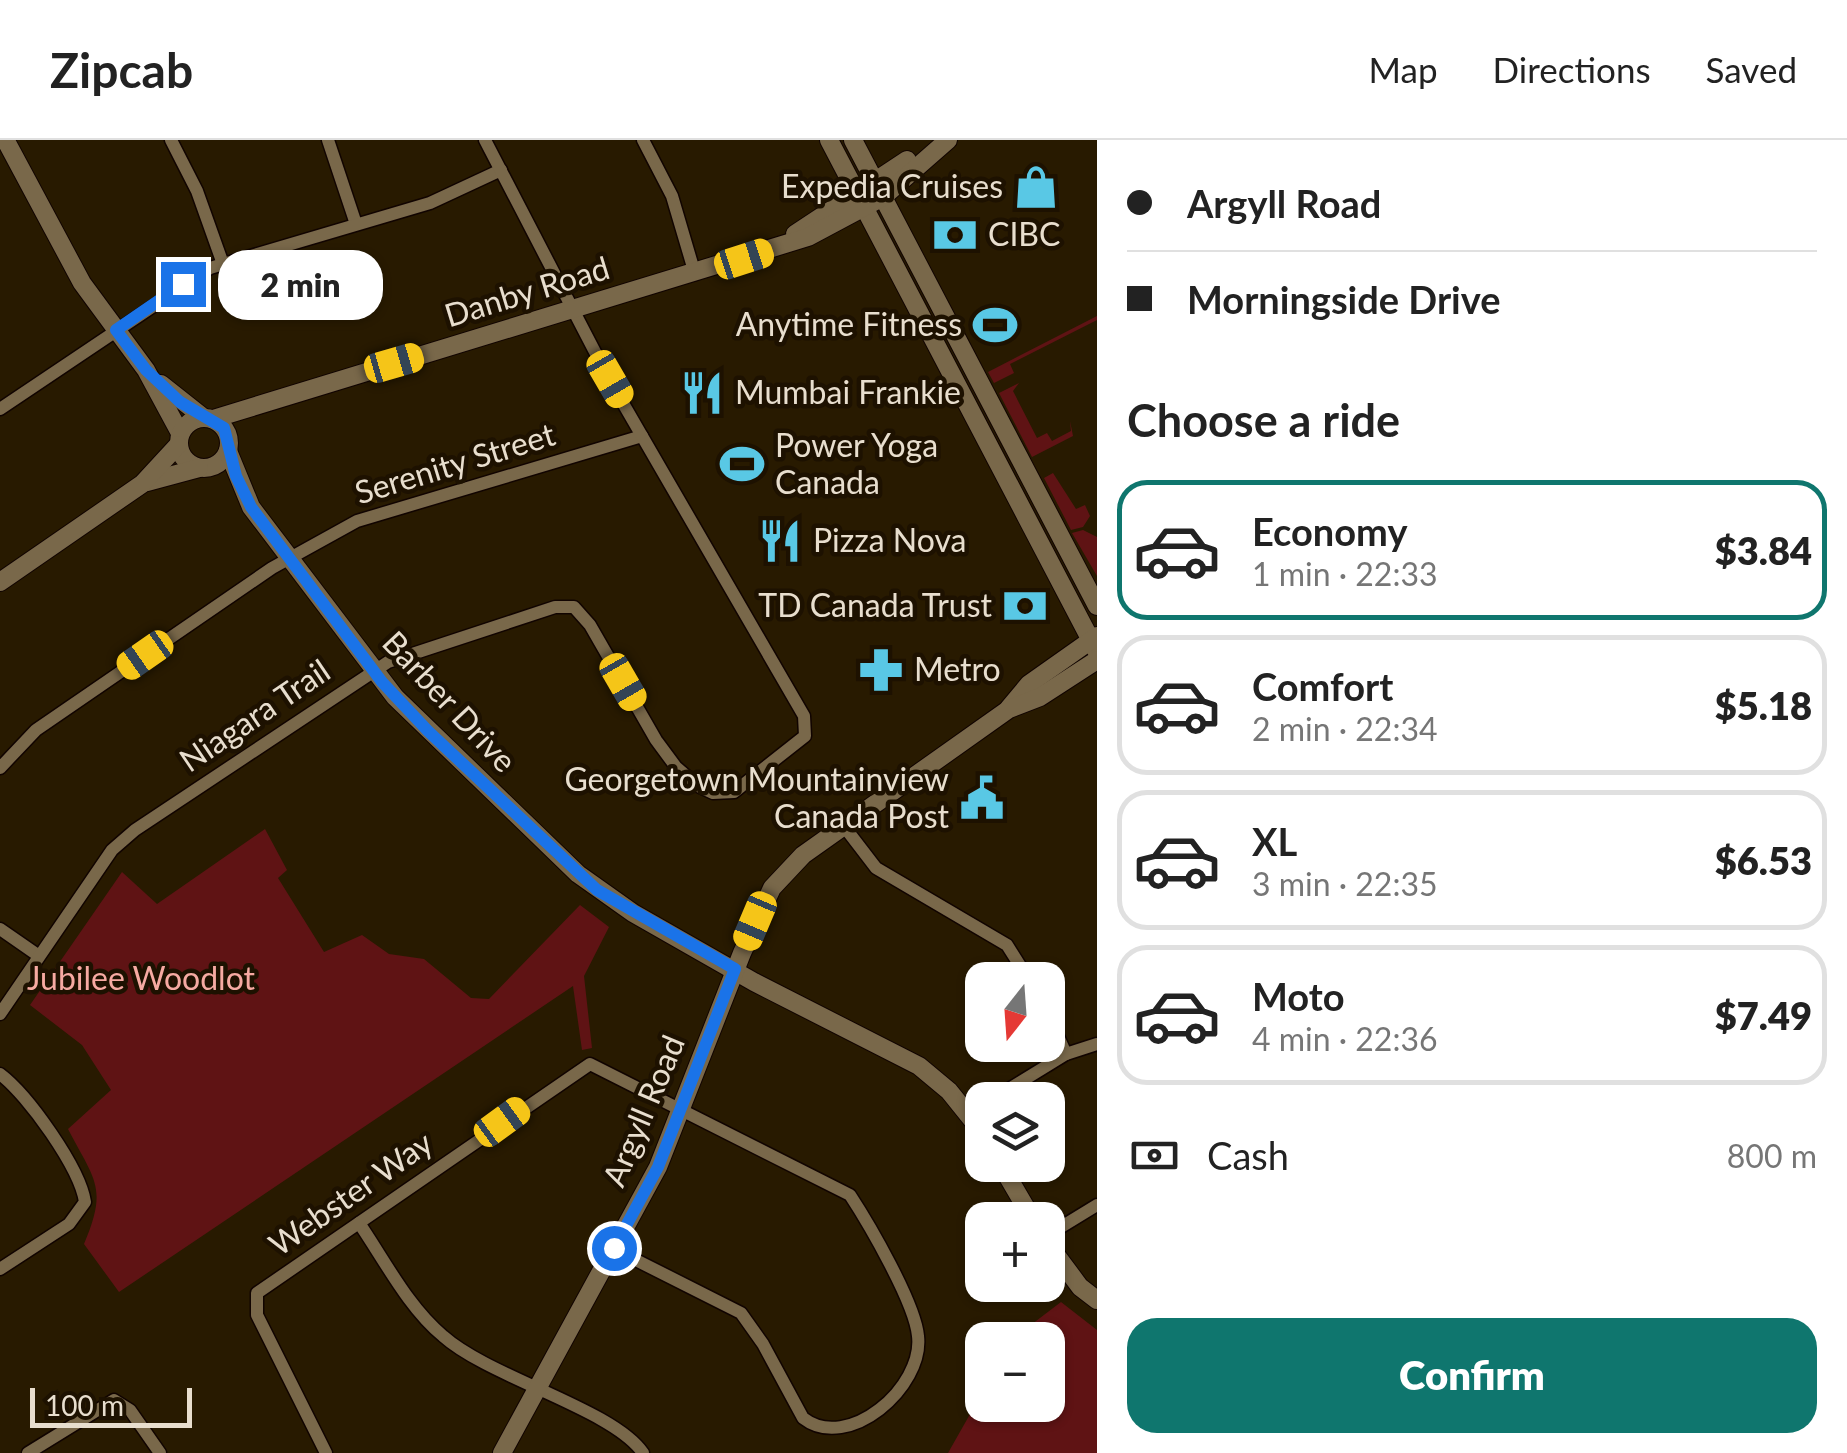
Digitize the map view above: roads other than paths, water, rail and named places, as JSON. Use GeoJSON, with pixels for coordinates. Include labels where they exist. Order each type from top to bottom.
{"type":"FeatureCollection","features":[{"type":"Feature","properties":{"kind":"street"},"geometry":{"type":"LineString","coordinates":[[171,140],[197,191],[223,264]]}},
{"type":"Feature","properties":{"kind":"street"},"geometry":{"type":"LineString","coordinates":[[328,140],[356,224]]}},
{"type":"Feature","properties":{"kind":"street","name":"Niagara Trail"},"geometry":{"type":"LineString","coordinates":[[0,1014],[112,850],[374,670],[470,633],[554,606],[574,607],[590,625],[666,755],[698,786],[713,793],[734,792],[800,742],[806,728],[804,716],[642,436],[485,140]]}},
{"type":"Feature","properties":{"kind":"street"},"geometry":{"type":"LineString","coordinates":[[643,140],[675,205],[695,274]]}},
{"type":"Feature","properties":{"kind":"street"},"geometry":{"type":"LineString","coordinates":[[829,140],[1095,643]]}},
{"type":"Feature","properties":{"kind":"street"},"geometry":{"type":"LineString","coordinates":[[853,140],[1097,606]]}},
{"type":"Feature","properties":{"kind":"street","name":"Danby Road"},"geometry":{"type":"LineString","coordinates":[[879,190],[935,140]]}},
{"type":"Feature","properties":{"kind":"street","name":"Danby Road"},"geometry":{"type":"LineString","coordinates":[[208,418],[695,274],[788,242],[804,226],[862,202],[948,140]]}},
{"type":"Feature","properties":{"kind":"street"},"geometry":{"type":"LineString","coordinates":[[0,146],[7,141],[82,282],[146,370],[187,462],[203,468]]}},
{"type":"Feature","properties":{"kind":"street"},"geometry":{"type":"LineString","coordinates":[[0,409],[196,275],[430,203],[501,170]]}},
{"type":"Feature","properties":{"kind":"street"},"geometry":{"type":"LineString","coordinates":[[142,484],[220,463],[228,447],[224,428],[146,370]]}},
{"type":"Feature","properties":{"kind":"street","name":"Danby Road"},"geometry":{"type":"LineString","coordinates":[[228,447],[246,422],[282,398]]}},
{"type":"Feature","properties":{"kind":"street"},"geometry":{"type":"LineString","coordinates":[[0,582],[142,484],[190,422],[208,418]]}},
{"type":"Feature","properties":{"kind":"street","name":"Serenity Street"},"geometry":{"type":"LineString","coordinates":[[0,768],[36,730],[289,557],[367,517],[642,436]]}},
{"type":"Feature","properties":{"kind":"street","name":"Barber Drive"},"geometry":{"type":"LineString","coordinates":[[228,447],[251,507]]}},
{"type":"Feature","properties":{"kind":"street","name":"Barber Drive"},"geometry":{"type":"LineString","coordinates":[[203,468],[251,507],[374,670],[416,719],[586,881],[632,913],[919,1066],[965,1101]]}},
{"type":"Feature","properties":{"kind":"street","name":"Argyll Road"},"geometry":{"type":"LineString","coordinates":[[1009,709],[1029,684],[1095,643]]}},
{"type":"Feature","properties":{"kind":"street","name":"Argyll Road"},"geometry":{"type":"LineString","coordinates":[[502,1453],[658,1167],[735,969],[772,888],[803,854],[843,825],[1009,709],[1040,697],[1097,660]]}},
{"type":"Feature","properties":{"kind":"street"},"geometry":{"type":"LineString","coordinates":[[843,825],[876,868],[1008,945],[1018,962]]}},
{"type":"Feature","properties":{"kind":"street"},"geometry":{"type":"LineString","coordinates":[[0,929],[40,956]]}},
{"type":"Feature","properties":{"kind":"street"},"geometry":{"type":"LineString","coordinates":[[1020,1082],[1066,1054],[1097,1044]]}},
{"type":"Feature","properties":{"kind":"street","name":"Webster Way"},"geometry":{"type":"LineString","coordinates":[[326,1453],[256,1315],[254,1300],[264,1287],[360,1224],[580,1067],[590,1064],[601,1069],[679,1112]]}},
{"type":"Feature","properties":{"kind":"street"},"geometry":{"type":"LineString","coordinates":[[0,1074],[36,1110],[85,1202],[78,1217],[0,1269]]}},
{"type":"Feature","properties":{"kind":"street"},"geometry":{"type":"LineString","coordinates":[[614,1248],[741,1313],[764,1344],[803,1418],[812,1426],[842,1428],[881,1414],[916,1360],[918,1334],[876,1234],[850,1195],[679,1112]]}},
{"type":"Feature","properties":{"kind":"street"},"geometry":{"type":"LineString","coordinates":[[1065,1225],[1097,1205]]}},
{"type":"Feature","properties":{"kind":"street"},"geometry":{"type":"LineString","coordinates":[[360,1224],[411,1300],[443,1337],[536,1390],[601,1420],[634,1440],[643,1453]]}},
{"type":"Feature","properties":{"kind":"street"},"geometry":{"type":"LineString","coordinates":[[1065,1267],[1080,1287],[1097,1300]]}},
{"type":"Feature","properties":{"kind":"street"},"geometry":{"type":"LineString","coordinates":[[28,1453],[114,1400],[130,1410],[160,1453]]}},
{"type":"Feature","properties":{"kind":"place","name":"Expedia Cruises"},"geometry":{"type":"Point","coordinates":[1036,187]}},
{"type":"Feature","properties":{"kind":"place","name":"CIBC"},"geometry":{"type":"Point","coordinates":[955,235]}},
{"type":"Feature","properties":{"kind":"place","name":"Anytime Fitness"},"geometry":{"type":"Point","coordinates":[995,325]}},
{"type":"Feature","properties":{"kind":"place","name":"Mumbai Frankie"},"geometry":{"type":"Point","coordinates":[702,393]}},
{"type":"Feature","properties":{"kind":"place","name":"Power Yoga Canada"},"geometry":{"type":"Point","coordinates":[742,464]}},
{"type":"Feature","properties":{"kind":"place","name":"Pizza Nova"},"geometry":{"type":"Point","coordinates":[780,541]}},
{"type":"Feature","properties":{"kind":"place","name":"TD Canada Trust"},"geometry":{"type":"Point","coordinates":[1025,606]}},
{"type":"Feature","properties":{"kind":"place","name":"Metro"},"geometry":{"type":"Point","coordinates":[881,670]}},
{"type":"Feature","properties":{"kind":"place","name":"Georgetown Mountainview Canada Post"},"geometry":{"type":"Point","coordinates":[982,798]}},
{"type":"Feature","properties":{"kind":"park label","name":"Jubilee Woodlot"},"geometry":{"type":"Point","coordinates":[141,979]}}]}
